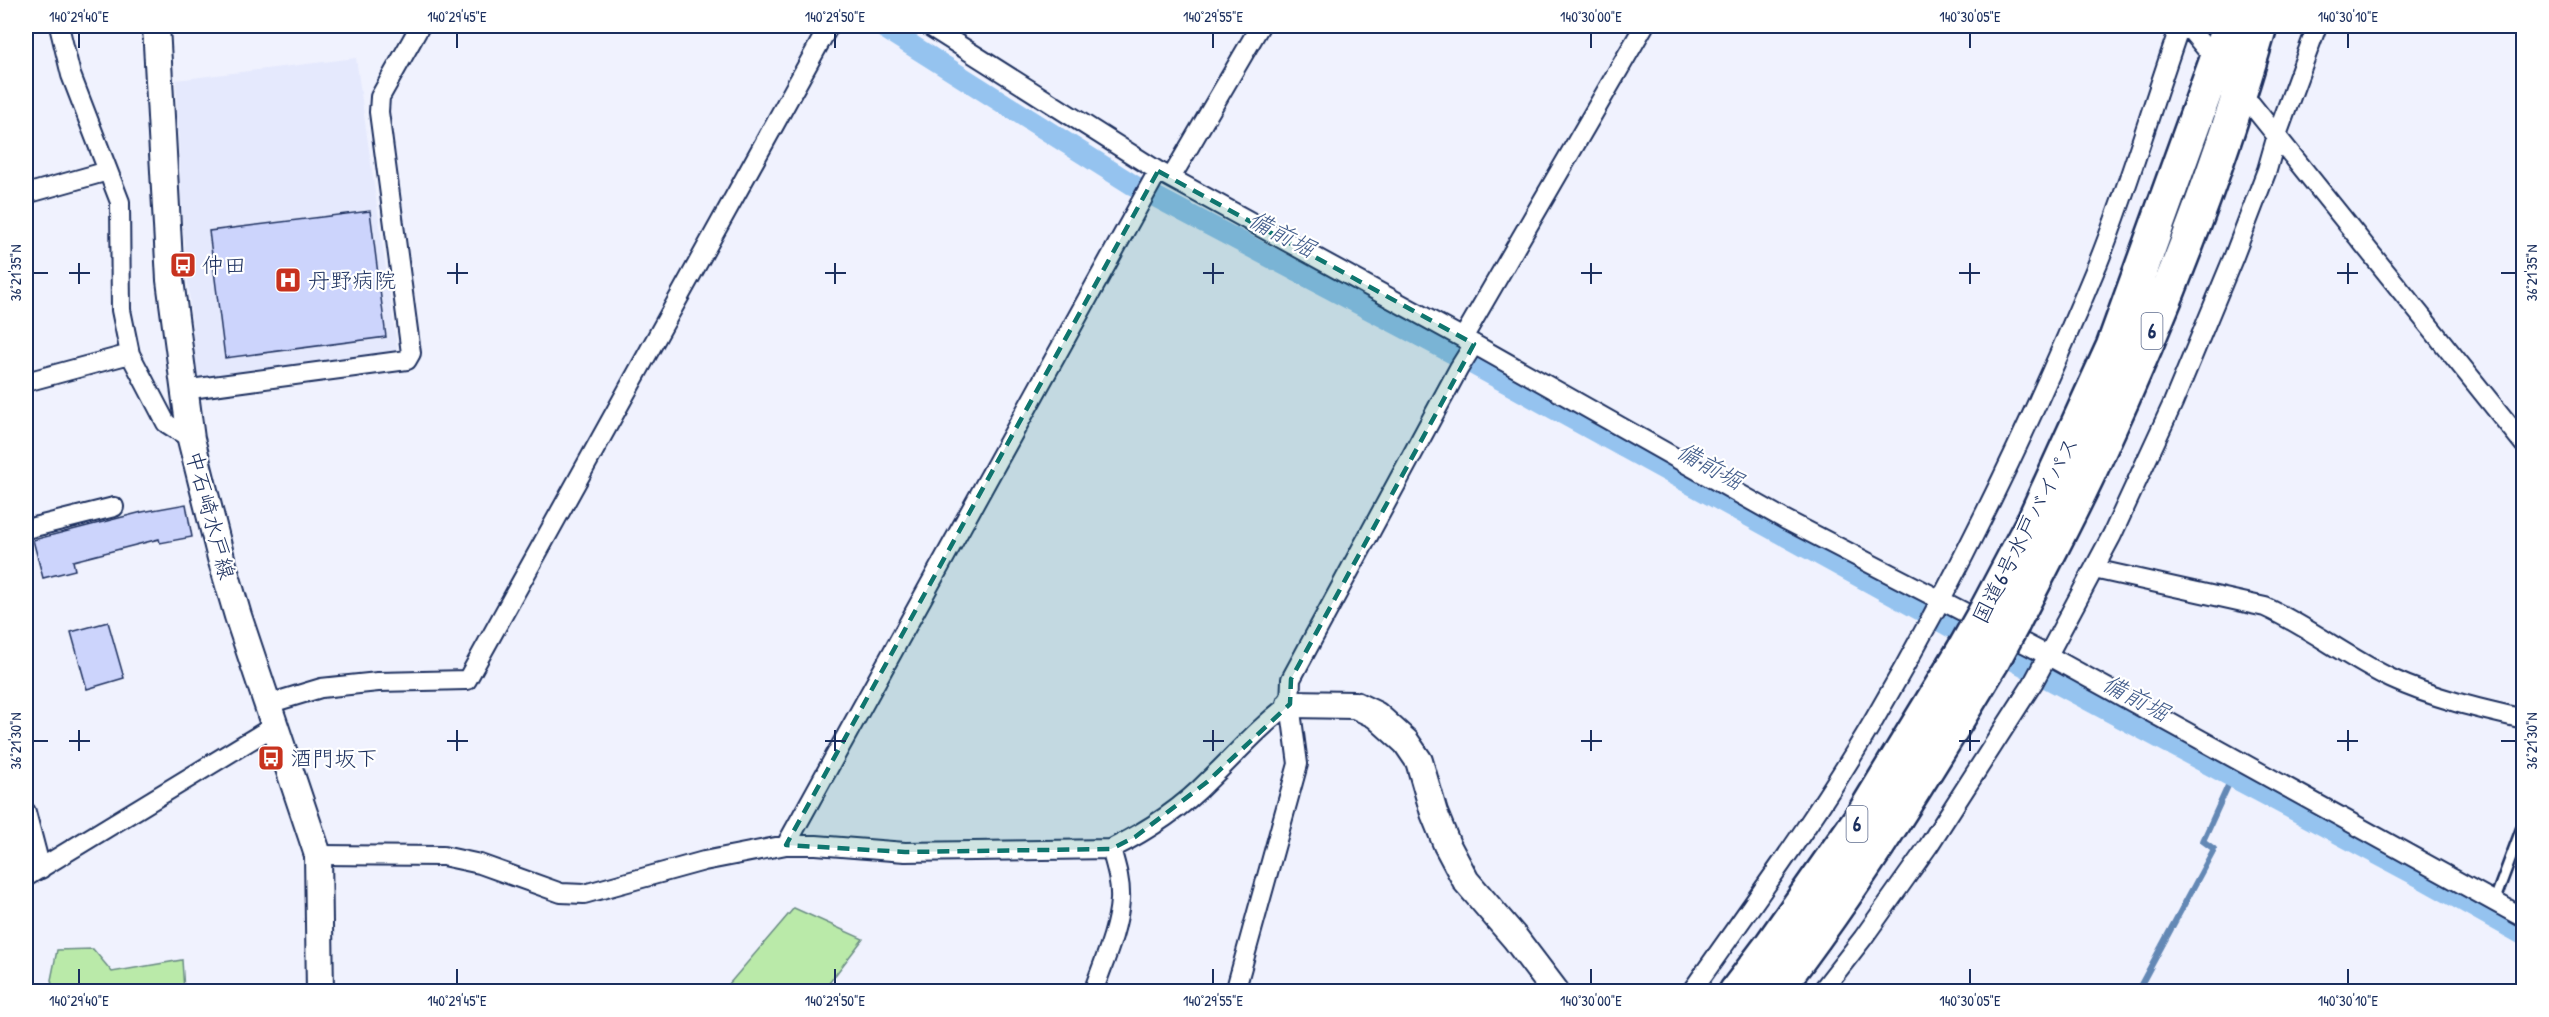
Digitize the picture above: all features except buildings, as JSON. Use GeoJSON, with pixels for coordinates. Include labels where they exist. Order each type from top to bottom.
{"type":"FeatureCollection","features":[{"type":"Feature","properties":{"kind":"highway","name":"国道6号水戸バイパス"},"geometry":{"type":"LineString","coordinates":[[2000,616],[2035,518],[2113,347],[2229,26]]}},
{"type":"Feature","properties":{"kind":"highway","name":"国道6号水戸バイパス"},"geometry":{"type":"LineString","coordinates":[[1774,992],[1804,954],[1910,797],[1978,655],[2097,456],[2150,336],[2208,188],[2260,26]]}},
{"type":"Feature","properties":{"kind":"highway","name":"国道6号水戸バイパス"},"geometry":{"type":"LineString","coordinates":[[1736,992],[1978,655]]}},
{"type":"Feature","properties":{"kind":"main road","name":"中石崎水戸線"},"geometry":{"type":"LineString","coordinates":[[156,26],[167,245],[183,390],[191,439],[221,558],[318,855],[320,992]]}},
{"type":"Feature","properties":{"kind":"main road"},"geometry":{"type":"LineString","coordinates":[[1290,704],[1355,705],[1376,715],[1406,742],[1419,761],[1434,813],[1466,880],[1515,938],[1556,992]]}},
{"type":"Feature","properties":{"kind":"street"},"geometry":{"type":"LineString","coordinates":[[58,26],[71,75],[120,202],[121,310],[130,354],[166,423],[191,439]]}},
{"type":"Feature","properties":{"kind":"street"},"geometry":{"type":"LineString","coordinates":[[183,390],[407,360],[411,353],[379,112],[380,97],[420,26]]}},
{"type":"Feature","properties":{"kind":"street"},"geometry":{"type":"LineString","coordinates":[[26,812],[33,873],[271,715],[321,688],[378,682],[467,680],[829,26]]}},
{"type":"Feature","properties":{"kind":"street"},"geometry":{"type":"LineString","coordinates":[[929,26],[1160,176],[1938,604],[2523,918]]}},
{"type":"Feature","properties":{"kind":"street"},"geometry":{"type":"LineString","coordinates":[[786,844],[1142,199],[1160,176],[1260,26]]}},
{"type":"Feature","properties":{"kind":"street"},"geometry":{"type":"LineString","coordinates":[[1235,992],[1298,764],[1290,704],[1291,679],[1459,368],[1469,344],[1644,26]]}},
{"type":"Feature","properties":{"kind":"street"},"geometry":{"type":"LineString","coordinates":[[1691,992],[1782,864],[1831,790],[1874,720],[1938,604],[2027,428],[2098,261],[2130,176],[2180,26]]}},
{"type":"Feature","properties":{"kind":"street"},"geometry":{"type":"LineString","coordinates":[[2187,26],[2207,50]]}},
{"type":"Feature","properties":{"kind":"street"},"geometry":{"type":"LineString","coordinates":[[1821,992],[1863,938],[1929,845],[2033,683],[2112,535],[2173,403],[2242,234],[2267,170],[2277,135],[2317,26]]}},
{"type":"Feature","properties":{"kind":"street"},"geometry":{"type":"LineString","coordinates":[[2251,104],[2523,444]]}},
{"type":"Feature","properties":{"kind":"street"},"geometry":{"type":"LineString","coordinates":[[26,194],[108,171]]}},
{"type":"Feature","properties":{"kind":"street"},"geometry":{"type":"LineString","coordinates":[[26,382],[130,354]]}},
{"type":"Feature","properties":{"kind":"street"},"geometry":{"type":"LineString","coordinates":[[26,529],[114,507]]}},
{"type":"Feature","properties":{"kind":"street"},"geometry":{"type":"LineString","coordinates":[[2094,568],[2265,607],[2289,618],[2360,662],[2395,680],[2475,708],[2523,719]]}},
{"type":"Feature","properties":{"kind":"street"},"geometry":{"type":"LineString","coordinates":[[318,855],[443,856],[480,864],[561,893],[584,894],[704,861],[786,844],[816,844],[905,852],[1111,849],[1135,837],[1207,782],[1269,719],[1290,704]]}},
{"type":"Feature","properties":{"kind":"street"},"geometry":{"type":"LineString","coordinates":[[1094,992],[1118,915],[1120,899],[1119,876],[1111,849]]}},
{"type":"Feature","properties":{"kind":"lane"},"geometry":{"type":"LineString","coordinates":[[2494,902],[2523,822]]}},
{"type":"Feature","properties":{"kind":"highlighted area"},"geometry":{"type":"Polygon","coordinates":[[[1158,171],[1474,344],[1291,679],[1290,704],[1207,782],[1135,837],[1111,849],[905,852],[786,845],[1158,171]]]}},
{"type":"Feature","properties":{"kind":"shaded area","name":"丹野病院"},"geometry":{"type":"Polygon","coordinates":[[[356,58],[398,354],[197,381],[181,206],[176,80],[356,58]]]}},
{"type":"Feature","properties":{"kind":"green space"},"geometry":{"type":"Polygon","coordinates":[[[794,908],[863,939],[823,991],[723,991],[794,908]]]}},
{"type":"Feature","properties":{"kind":"green space"},"geometry":{"type":"Polygon","coordinates":[[[93,949],[112,972],[182,960],[184,991],[54,991],[51,980],[57,950],[93,949]]]}},
{"type":"Feature","properties":{"kind":"waterway","name":"備前堀"},"geometry":{"type":"LineString","coordinates":[[881,26],[1133,185],[1454,354],[1951,627],[2420,877],[2524,935]]}},
{"type":"Feature","properties":{"kind":"waterway"},"geometry":{"type":"LineString","coordinates":[[2137,992],[2214,849],[2203,841],[2232,777]]}},
{"type":"Feature","properties":{"kind":"place","name":"仲田"},"geometry":{"type":"Point","coordinates":[183,265]}},
{"type":"Feature","properties":{"kind":"place","name":"丹野病院"},"geometry":{"type":"Point","coordinates":[288,280]}},
{"type":"Feature","properties":{"kind":"place","name":"酒門坂下"},"geometry":{"type":"Point","coordinates":[271,758]}}]}
